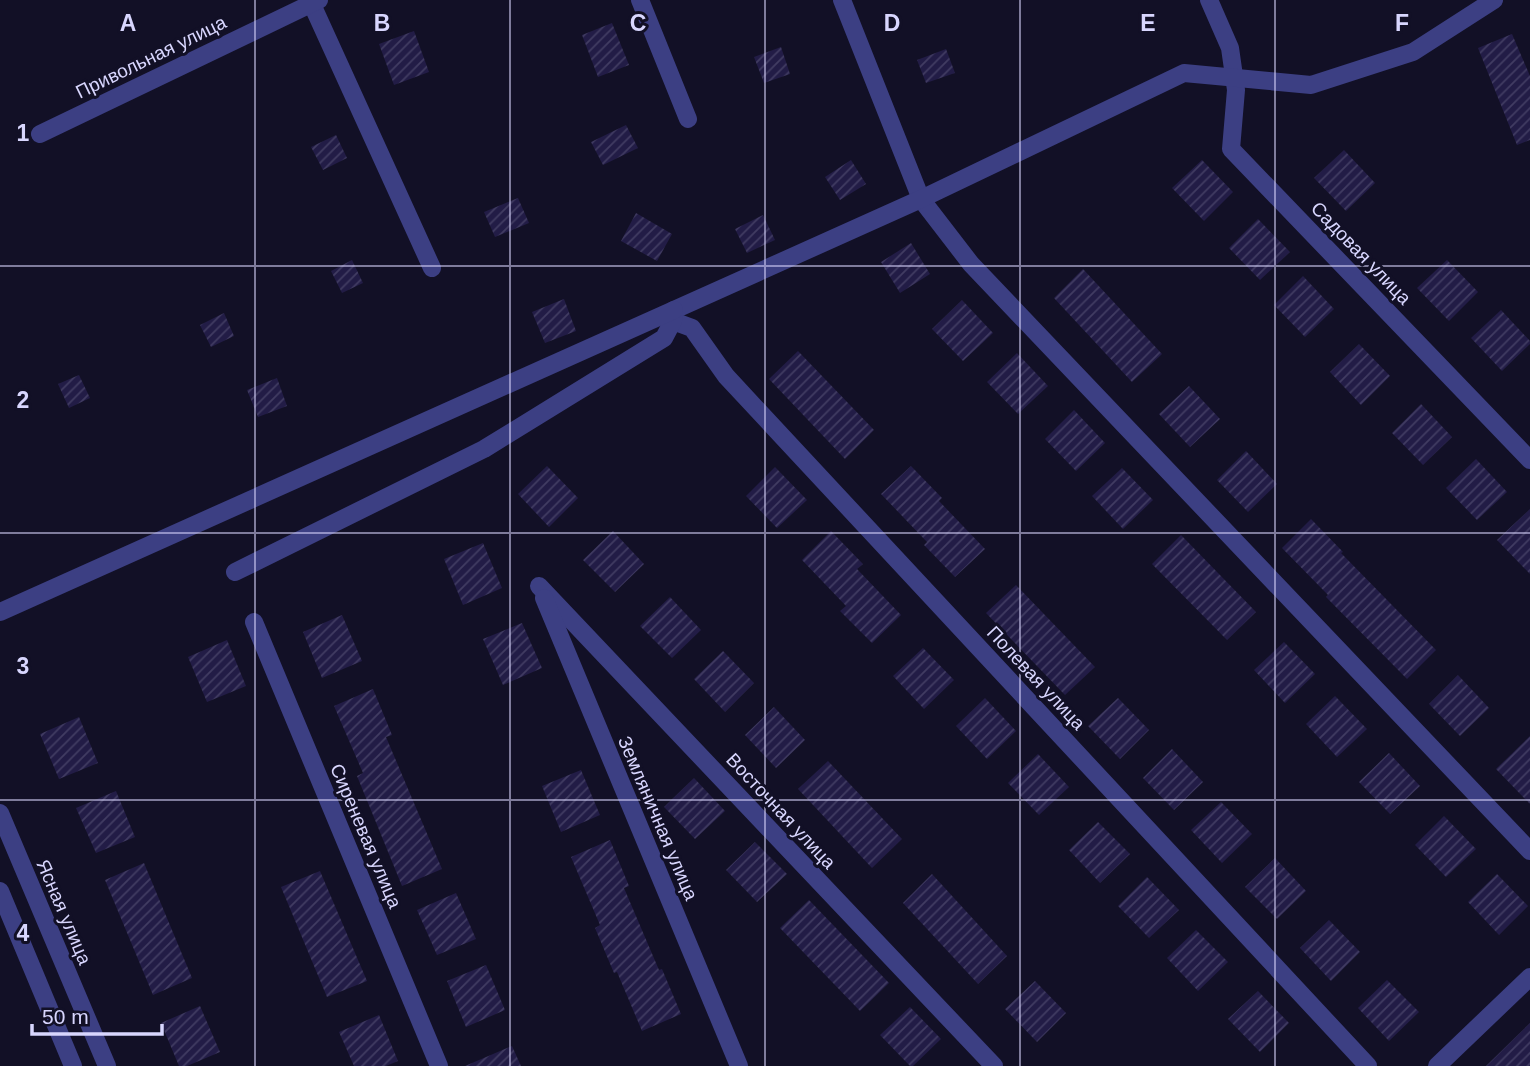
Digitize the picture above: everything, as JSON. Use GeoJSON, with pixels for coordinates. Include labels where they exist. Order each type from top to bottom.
{"type":"FeatureCollection","features":[{"type":"Feature","properties":{"kind":"street"},"geometry":{"type":"LineString","coordinates":[[640,0],[688,118]]}},
{"type":"Feature","properties":{"kind":"street"},"geometry":{"type":"LineString","coordinates":[[842,0],[921,199],[971,264],[1530,851]]}},
{"type":"Feature","properties":{"kind":"street","name":"Садовая улица"},"geometry":{"type":"LineString","coordinates":[[1209,0],[1230,48],[1236,90],[1231,149],[1530,460]]}},
{"type":"Feature","properties":{"kind":"street"},"geometry":{"type":"LineString","coordinates":[[0,612],[674,316],[1184,73],[1311,85],[1413,52],[1494,0]]}},
{"type":"Feature","properties":{"kind":"street"},"geometry":{"type":"LineString","coordinates":[[313,1],[432,268]]}},
{"type":"Feature","properties":{"kind":"street","name":"Привольная улица"},"geometry":{"type":"LineString","coordinates":[[40,135],[313,1]]}},
{"type":"Feature","properties":{"kind":"street"},"geometry":{"type":"LineString","coordinates":[[235,572],[484,449],[664,338],[674,316]]}},
{"type":"Feature","properties":{"kind":"street","name":"Полевая улица"},"geometry":{"type":"LineString","coordinates":[[674,316],[692,328],[726,376],[1368,1066]]}},
{"type":"Feature","properties":{"kind":"street","name":"Земляничная улица"},"geometry":{"type":"LineString","coordinates":[[539,586],[740,1066]]}},
{"type":"Feature","properties":{"kind":"street","name":"Восточная улица"},"geometry":{"type":"LineString","coordinates":[[539,586],[994,1066]]}},
{"type":"Feature","properties":{"kind":"street","name":"Сиреневая улица"},"geometry":{"type":"LineString","coordinates":[[254,622],[439,1066]]}},
{"type":"Feature","properties":{"kind":"street","name":"Ясная улица"},"geometry":{"type":"LineString","coordinates":[[0,813],[107,1066]]}},
{"type":"Feature","properties":{"kind":"street"},"geometry":{"type":"LineString","coordinates":[[0,891],[73,1066]]}},
{"type":"Feature","properties":{"kind":"street"},"geometry":{"type":"LineString","coordinates":[[1437,1066],[1530,977]]}},
{"type":"Feature","properties":{"kind":"building"},"geometry":{"type":"Polygon","coordinates":[[[612,23],[629,65],[598,77],[582,35],[612,23]]]}},
{"type":"Feature","properties":{"kind":"building"},"geometry":{"type":"Polygon","coordinates":[[[414,31],[429,72],[394,85],[379,44],[414,31]]]}},
{"type":"Feature","properties":{"kind":"building"},"geometry":{"type":"Polygon","coordinates":[[[1512,34],[1530,76],[1530,140],[1517,145],[1478,48],[1512,34]]]}},
{"type":"Feature","properties":{"kind":"building"},"geometry":{"type":"Polygon","coordinates":[[[781,47],[790,74],[764,83],[754,57],[781,47]]]}},
{"type":"Feature","properties":{"kind":"building"},"geometry":{"type":"Polygon","coordinates":[[[946,49],[955,73],[926,83],[917,60],[946,49]]]}},
{"type":"Feature","properties":{"kind":"building"},"geometry":{"type":"Polygon","coordinates":[[[626,125],[638,148],[603,165],[591,142],[626,125]]]}},
{"type":"Feature","properties":{"kind":"building"},"geometry":{"type":"Polygon","coordinates":[[[336,135],[347,158],[323,170],[311,147],[336,135]]]}},
{"type":"Feature","properties":{"kind":"building"},"geometry":{"type":"Polygon","coordinates":[[[1344,150],[1375,183],[1346,211],[1314,178],[1344,150]]]}},
{"type":"Feature","properties":{"kind":"building"},"geometry":{"type":"Polygon","coordinates":[[[851,160],[866,184],[840,200],[825,177],[851,160]]]}},
{"type":"Feature","properties":{"kind":"building"},"geometry":{"type":"Polygon","coordinates":[[[1202,160],[1233,192],[1204,221],[1172,188],[1202,160]]]}},
{"type":"Feature","properties":{"kind":"building"},"geometry":{"type":"Polygon","coordinates":[[[518,198],[529,223],[495,237],[484,212],[518,198]]]}},
{"type":"Feature","properties":{"kind":"building"},"geometry":{"type":"Polygon","coordinates":[[[636,213],[672,234],[657,261],[621,241],[636,213]]]}},
{"type":"Feature","properties":{"kind":"building"},"geometry":{"type":"Polygon","coordinates":[[[763,215],[775,240],[747,253],[735,229],[763,215]]]}},
{"type":"Feature","properties":{"kind":"building"},"geometry":{"type":"Polygon","coordinates":[[[1258,219],[1290,252],[1260,280],[1229,248],[1258,219]]]}},
{"type":"Feature","properties":{"kind":"building"},"geometry":{"type":"Polygon","coordinates":[[[911,243],[930,274],[900,293],[881,262],[911,243]]]}},
{"type":"Feature","properties":{"kind":"building"},"geometry":{"type":"Polygon","coordinates":[[[352,260],[363,283],[342,293],[331,271],[352,260]]]}},
{"type":"Feature","properties":{"kind":"building"},"geometry":{"type":"Polygon","coordinates":[[[1447,260],[1478,292],[1449,321],[1417,288],[1447,260]]]}},
{"type":"Feature","properties":{"kind":"building"},"geometry":{"type":"Polygon","coordinates":[[[1083,269],[1162,354],[1132,382],[1054,298],[1083,269]]]}},
{"type":"Feature","properties":{"kind":"building"},"geometry":{"type":"Polygon","coordinates":[[[1303,276],[1334,309],[1305,337],[1274,305],[1303,276]]]}},
{"type":"Feature","properties":{"kind":"building"},"geometry":{"type":"Polygon","coordinates":[[[564,299],[576,331],[545,343],[532,312],[564,299]]]}},
{"type":"Feature","properties":{"kind":"building"},"geometry":{"type":"Polygon","coordinates":[[[962,300],[993,333],[963,361],[932,329],[962,300]]]}},
{"type":"Feature","properties":{"kind":"building"},"geometry":{"type":"Polygon","coordinates":[[[1501,310],[1530,341],[1502,371],[1471,338],[1501,310]]]}},
{"type":"Feature","properties":{"kind":"building"},"geometry":{"type":"Polygon","coordinates":[[[224,313],[234,336],[211,347],[200,325],[224,313]]]}},
{"type":"Feature","properties":{"kind":"building"},"geometry":{"type":"Polygon","coordinates":[[[1359,344],[1390,376],[1361,405],[1330,372],[1359,344]]]}},
{"type":"Feature","properties":{"kind":"building"},"geometry":{"type":"Polygon","coordinates":[[[798,351],[874,430],[845,459],[769,379],[798,351]]]}},
{"type":"Feature","properties":{"kind":"building"},"geometry":{"type":"Polygon","coordinates":[[[1017,353],[1048,386],[1018,414],[987,382],[1017,353]]]}},
{"type":"Feature","properties":{"kind":"building"},"geometry":{"type":"Polygon","coordinates":[[[79,375],[90,398],[69,408],[58,384],[79,375]]]}},
{"type":"Feature","properties":{"kind":"building"},"geometry":{"type":"Polygon","coordinates":[[[277,378],[287,406],[258,417],[247,390],[277,378]]]}},
{"type":"Feature","properties":{"kind":"building"},"geometry":{"type":"Polygon","coordinates":[[[1189,386],[1220,419],[1190,447],[1159,414],[1189,386]]]}},
{"type":"Feature","properties":{"kind":"building"},"geometry":{"type":"Polygon","coordinates":[[[1421,404],[1452,437],[1423,465],[1392,433],[1421,404]]]}},
{"type":"Feature","properties":{"kind":"building"},"geometry":{"type":"Polygon","coordinates":[[[1074,410],[1105,443],[1076,471],[1045,439],[1074,410]]]}},
{"type":"Feature","properties":{"kind":"building"},"geometry":{"type":"Polygon","coordinates":[[[1246,451],[1277,484],[1248,512],[1217,480],[1246,451]]]}},
{"type":"Feature","properties":{"kind":"building"},"geometry":{"type":"Polygon","coordinates":[[[1476,459],[1507,492],[1477,520],[1446,488],[1476,459]]]}},
{"type":"Feature","properties":{"kind":"building"},"geometry":{"type":"Polygon","coordinates":[[[547,466],[578,498],[549,527],[518,494],[547,466]]]}},
{"type":"Feature","properties":{"kind":"building"},"geometry":{"type":"Polygon","coordinates":[[[911,466],[942,498],[939,501],[985,549],[955,577],[924,545],[927,542],[881,494],[911,466]]]}},
{"type":"Feature","properties":{"kind":"building"},"geometry":{"type":"Polygon","coordinates":[[[775,467],[807,500],[777,528],[746,496],[775,467]]]}},
{"type":"Feature","properties":{"kind":"building"},"geometry":{"type":"Polygon","coordinates":[[[1122,468],[1153,500],[1123,529],[1092,496],[1122,468]]]}},
{"type":"Feature","properties":{"kind":"building"},"geometry":{"type":"Polygon","coordinates":[[[1530,509],[1530,574],[1497,540],[1530,509]]]}},
{"type":"Feature","properties":{"kind":"building"},"geometry":{"type":"Polygon","coordinates":[[[1311,519],[1436,650],[1407,679],[1282,548],[1311,519]]]}},
{"type":"Feature","properties":{"kind":"building"},"geometry":{"type":"Polygon","coordinates":[[[613,531],[644,564],[615,592],[583,560],[613,531]]]}},
{"type":"Feature","properties":{"kind":"building"},"geometry":{"type":"Polygon","coordinates":[[[831,531],[863,564],[857,569],[901,615],[872,643],[840,611],[846,606],[802,560],[831,531]]]}},
{"type":"Feature","properties":{"kind":"building"},"geometry":{"type":"Polygon","coordinates":[[[1181,535],[1256,612],[1227,640],[1152,564],[1181,535]]]}},
{"type":"Feature","properties":{"kind":"building"},"geometry":{"type":"Polygon","coordinates":[[[483,543],[502,588],[463,605],[444,559],[483,543]]]}},
{"type":"Feature","properties":{"kind":"building"},"geometry":{"type":"Polygon","coordinates":[[[1016,585],[1095,667],[1065,695],[986,613],[1016,585]]]}},
{"type":"Feature","properties":{"kind":"building"},"geometry":{"type":"Polygon","coordinates":[[[670,597],[701,630],[672,658],[640,626],[670,597]]]}},
{"type":"Feature","properties":{"kind":"building"},"geometry":{"type":"Polygon","coordinates":[[[342,615],[362,661],[322,678],[303,632],[342,615]]]}},
{"type":"Feature","properties":{"kind":"building"},"geometry":{"type":"Polygon","coordinates":[[[522,623],[542,668],[503,685],[483,639],[522,623]]]}},
{"type":"Feature","properties":{"kind":"building"},"geometry":{"type":"Polygon","coordinates":[[[227,640],[246,686],[207,702],[188,657],[227,640]]]}},
{"type":"Feature","properties":{"kind":"building"},"geometry":{"type":"Polygon","coordinates":[[[1284,642],[1315,674],[1285,703],[1254,670],[1284,642]]]}},
{"type":"Feature","properties":{"kind":"building"},"geometry":{"type":"Polygon","coordinates":[[[923,648],[954,680],[924,709],[893,676],[923,648]]]}},
{"type":"Feature","properties":{"kind":"building"},"geometry":{"type":"Polygon","coordinates":[[[723,651],[754,683],[725,712],[694,679],[723,651]]]}},
{"type":"Feature","properties":{"kind":"building"},"geometry":{"type":"Polygon","coordinates":[[[1458,675],[1489,708],[1460,736],[1429,704],[1458,675]]]}},
{"type":"Feature","properties":{"kind":"building"},"geometry":{"type":"Polygon","coordinates":[[[373,689],[392,735],[386,737],[442,869],[402,886],[357,776],[363,773],[334,706],[373,689]]]}},
{"type":"Feature","properties":{"kind":"building"},"geometry":{"type":"Polygon","coordinates":[[[1335,696],[1367,729],[1337,757],[1306,724],[1335,696]]]}},
{"type":"Feature","properties":{"kind":"building"},"geometry":{"type":"Polygon","coordinates":[[[985,698],[1016,731],[987,759],[956,726],[985,698]]]}},
{"type":"Feature","properties":{"kind":"building"},"geometry":{"type":"Polygon","coordinates":[[[1118,698],[1149,730],[1120,759],[1088,726],[1118,698]]]}},
{"type":"Feature","properties":{"kind":"building"},"geometry":{"type":"Polygon","coordinates":[[[774,707],[805,740],[776,768],[745,735],[774,707]]]}},
{"type":"Feature","properties":{"kind":"building"},"geometry":{"type":"Polygon","coordinates":[[[79,717],[98,763],[59,779],[40,734],[79,717]]]}},
{"type":"Feature","properties":{"kind":"building"},"geometry":{"type":"Polygon","coordinates":[[[1530,736],[1530,804],[1496,769],[1530,736]]]}},
{"type":"Feature","properties":{"kind":"building"},"geometry":{"type":"Polygon","coordinates":[[[1172,749],[1203,782],[1174,810],[1143,778],[1172,749]]]}},
{"type":"Feature","properties":{"kind":"building"},"geometry":{"type":"Polygon","coordinates":[[[1389,753],[1420,786],[1390,814],[1359,782],[1389,753]]]}},
{"type":"Feature","properties":{"kind":"building"},"geometry":{"type":"Polygon","coordinates":[[[1038,754],[1069,787],[1039,815],[1008,783],[1038,754]]]}},
{"type":"Feature","properties":{"kind":"building"},"geometry":{"type":"Polygon","coordinates":[[[828,761],[902,839],[872,868],[798,789],[828,761]]]}},
{"type":"Feature","properties":{"kind":"building"},"geometry":{"type":"Polygon","coordinates":[[[581,770],[600,815],[561,832],[542,786],[581,770]]]}},
{"type":"Feature","properties":{"kind":"building"},"geometry":{"type":"Polygon","coordinates":[[[694,778],[725,811],[695,839],[664,807],[694,778]]]}},
{"type":"Feature","properties":{"kind":"building"},"geometry":{"type":"Polygon","coordinates":[[[116,791],[135,837],[96,853],[76,808],[116,791]]]}},
{"type":"Feature","properties":{"kind":"building"},"geometry":{"type":"Polygon","coordinates":[[[1221,802],[1252,834],[1222,863],[1191,830],[1221,802]]]}},
{"type":"Feature","properties":{"kind":"building"},"geometry":{"type":"Polygon","coordinates":[[[1444,816],[1476,849],[1446,877],[1415,845],[1444,816]]]}},
{"type":"Feature","properties":{"kind":"building"},"geometry":{"type":"Polygon","coordinates":[[[1098,822],[1130,854],[1100,883],[1069,850],[1098,822]]]}},
{"type":"Feature","properties":{"kind":"building"},"geometry":{"type":"Polygon","coordinates":[[[610,840],[629,886],[624,888],[681,1014],[642,1031],[595,928],[600,925],[571,857],[610,840]]]}},
{"type":"Feature","properties":{"kind":"building"},"geometry":{"type":"Polygon","coordinates":[[[755,842],[787,874],[757,902],[726,870],[755,842]]]}},
{"type":"Feature","properties":{"kind":"building"},"geometry":{"type":"Polygon","coordinates":[[[1275,858],[1306,891],[1277,919],[1245,887],[1275,858]]]}},
{"type":"Feature","properties":{"kind":"building"},"geometry":{"type":"Polygon","coordinates":[[[144,863],[192,978],[153,995],[105,880],[144,863]]]}},
{"type":"Feature","properties":{"kind":"building"},"geometry":{"type":"Polygon","coordinates":[[[320,871],[367,981],[327,997],[281,887],[320,871]]]}},
{"type":"Feature","properties":{"kind":"building"},"geometry":{"type":"Polygon","coordinates":[[[932,874],[1007,956],[978,984],[903,903],[932,874]]]}},
{"type":"Feature","properties":{"kind":"building"},"geometry":{"type":"Polygon","coordinates":[[[1497,874],[1528,906],[1499,935],[1468,902],[1497,874]]]}},
{"type":"Feature","properties":{"kind":"building"},"geometry":{"type":"Polygon","coordinates":[[[1147,877],[1179,910],[1149,938],[1118,906],[1147,877]]]}},
{"type":"Feature","properties":{"kind":"building"},"geometry":{"type":"Polygon","coordinates":[[[456,893],[476,939],[437,955],[417,910],[456,893]]]}},
{"type":"Feature","properties":{"kind":"building"},"geometry":{"type":"Polygon","coordinates":[[[809,900],[889,983],[860,1011],[780,928],[809,900]]]}},
{"type":"Feature","properties":{"kind":"building"},"geometry":{"type":"Polygon","coordinates":[[[1329,920],[1360,952],[1331,981],[1300,948],[1329,920]]]}},
{"type":"Feature","properties":{"kind":"building"},"geometry":{"type":"Polygon","coordinates":[[[1196,930],[1228,962],[1198,991],[1167,958],[1196,930]]]}},
{"type":"Feature","properties":{"kind":"building"},"geometry":{"type":"Polygon","coordinates":[[[486,965],[505,1010],[466,1027],[447,981],[486,965]]]}},
{"type":"Feature","properties":{"kind":"building"},"geometry":{"type":"Polygon","coordinates":[[[1387,980],[1419,1012],[1389,1041],[1358,1008],[1387,980]]]}},
{"type":"Feature","properties":{"kind":"building"},"geometry":{"type":"Polygon","coordinates":[[[1035,981],[1066,1013],[1037,1042],[1005,1009],[1035,981]]]}},
{"type":"Feature","properties":{"kind":"building"},"geometry":{"type":"Polygon","coordinates":[[[1258,991],[1289,1023],[1260,1052],[1228,1019],[1258,991]]]}},
{"type":"Feature","properties":{"kind":"building"},"geometry":{"type":"Polygon","coordinates":[[[200,1006],[220,1052],[187,1066],[179,1066],[161,1023],[200,1006]]]}},
{"type":"Feature","properties":{"kind":"building"},"geometry":{"type":"Polygon","coordinates":[[[910,1007],[941,1039],[913,1066],[880,1035],[910,1007]]]}},
{"type":"Feature","properties":{"kind":"building"},"geometry":{"type":"Polygon","coordinates":[[[379,1015],[398,1061],[386,1066],[354,1066],[339,1032],[379,1015]]]}},
{"type":"Feature","properties":{"kind":"building"},"geometry":{"type":"Polygon","coordinates":[[[1530,1023],[1530,1066],[1486,1066],[1530,1023]]]}},
{"type":"Feature","properties":{"kind":"building"},"geometry":{"type":"Polygon","coordinates":[[[512,1046],[521,1066],[465,1066],[512,1046]]]}}]}
